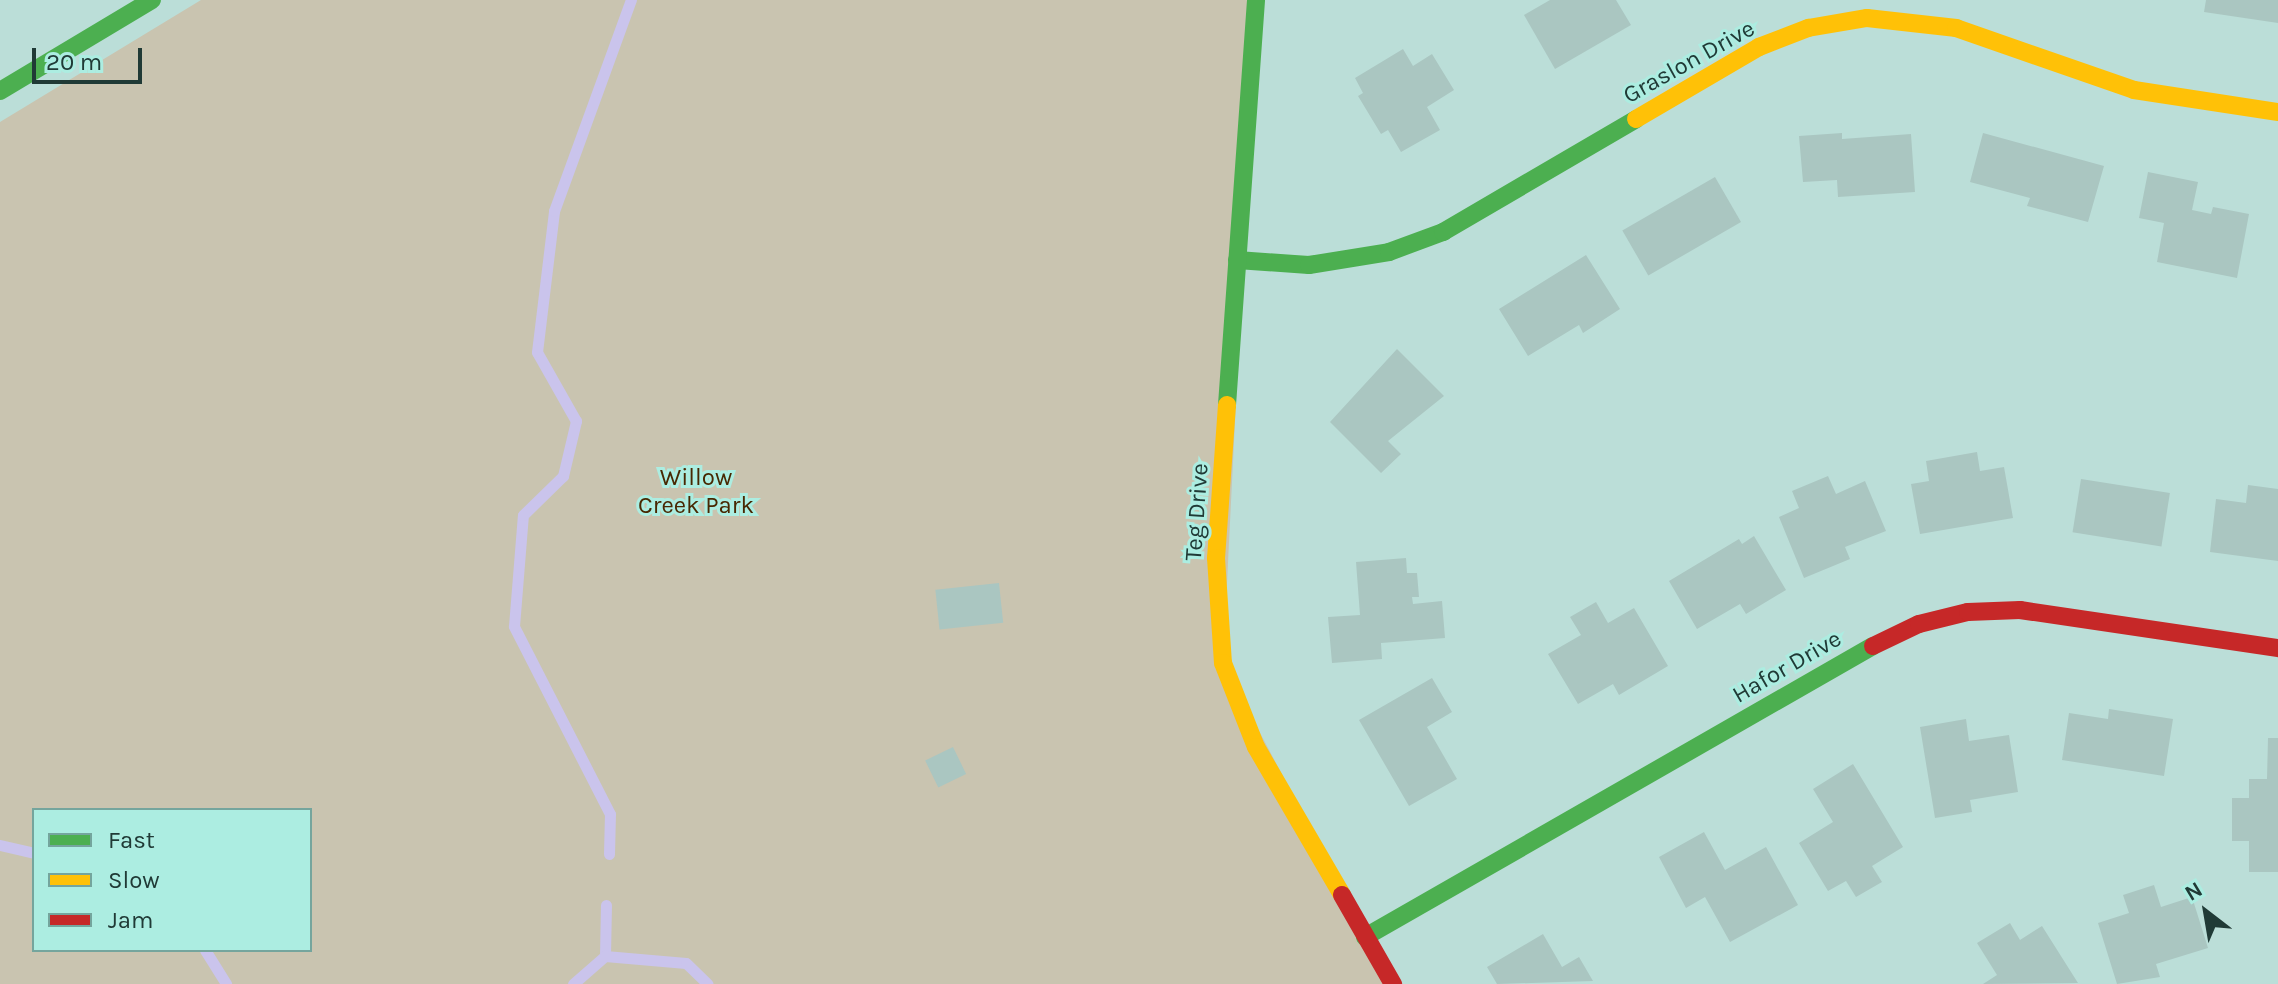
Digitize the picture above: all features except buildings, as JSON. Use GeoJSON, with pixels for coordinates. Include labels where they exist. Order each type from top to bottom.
{"type":"FeatureCollection","features":[{"type":"Feature","properties":{"kind":"street"},"geometry":{"type":"LineString","coordinates":[[0,91],[152,0]]}},
{"type":"Feature","properties":{"kind":"street","name":"Teg Drive"},"geometry":{"type":"LineString","coordinates":[[1256,0],[1216,558],[1223,663],[1235,704],[1256,747],[1393,984]]}},
{"type":"Feature","properties":{"kind":"street","name":"Graslon Drive"},"geometry":{"type":"LineString","coordinates":[[1237,260],[1309,265],[1389,252],[1443,232],[1759,47],[1808,28],[1867,18],[1956,28],[2134,90],[2278,112]]}},
{"type":"Feature","properties":{"kind":"street","name":"Hafor Drive"},"geometry":{"type":"LineString","coordinates":[[1365,937],[1919,624],[1968,612],[2020,610],[2278,648]]}},
{"type":"Feature","properties":{"kind":"green space","name":"Willow Creek Park"},"geometry":{"type":"Polygon","coordinates":[[[201,0],[1256,0],[1223,663],[1393,984],[0,984],[0,122],[201,0]]]}},
{"type":"Feature","properties":{"kind":"waterway"},"geometry":{"type":"LineString","coordinates":[[609,854],[610,814],[514,626],[523,515],[563,476],[576,421],[537,352],[554,211],[631,0]]}},
{"type":"Feature","properties":{"kind":"waterway"},"geometry":{"type":"LineString","coordinates":[[0,845],[32,853]]}},
{"type":"Feature","properties":{"kind":"waterway"},"geometry":{"type":"LineString","coordinates":[[605,956],[606,905]]}},
{"type":"Feature","properties":{"kind":"waterway"},"geometry":{"type":"LineString","coordinates":[[206,952],[226,984]]}},
{"type":"Feature","properties":{"kind":"waterway"},"geometry":{"type":"LineString","coordinates":[[573,984],[605,956],[686,963],[708,984]]}},
{"type":"Feature","properties":{"kind":"traffic: fast"},"geometry":{"type":"LineString","coordinates":[[0,91],[152,0]]}},
{"type":"Feature","properties":{"kind":"traffic: fast"},"geometry":{"type":"LineString","coordinates":[[1227,405],[1256,0]]}},
{"type":"Feature","properties":{"kind":"traffic: fast"},"geometry":{"type":"LineString","coordinates":[[1237,260],[1309,265],[1389,252],[1443,232],[1636,119]]}},
{"type":"Feature","properties":{"kind":"traffic: fast"},"geometry":{"type":"LineString","coordinates":[[1365,937],[1873,646]]}},
{"type":"Feature","properties":{"kind":"traffic: slow"},"geometry":{"type":"LineString","coordinates":[[1636,119],[1759,47],[1808,28],[1867,18],[1956,28],[2134,90],[2278,112]]}},
{"type":"Feature","properties":{"kind":"traffic: slow"},"geometry":{"type":"LineString","coordinates":[[1227,405],[1216,558],[1223,663],[1256,747],[1342,895]]}},
{"type":"Feature","properties":{"kind":"traffic: jam"},"geometry":{"type":"LineString","coordinates":[[1873,646],[1919,624],[1968,612],[2020,610],[2278,648]]}},
{"type":"Feature","properties":{"kind":"traffic: jam"},"geometry":{"type":"LineString","coordinates":[[1342,895],[1393,984]]}}]}
